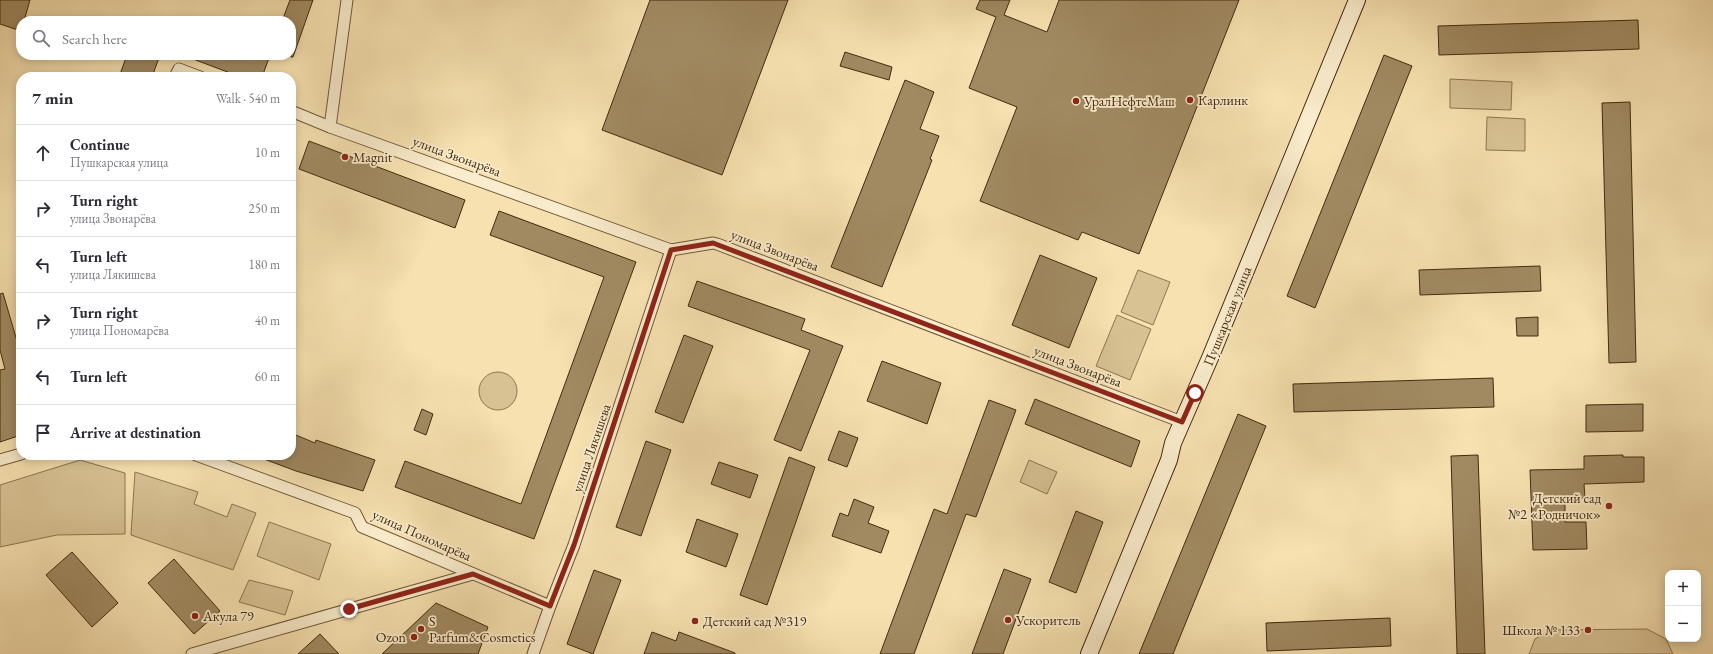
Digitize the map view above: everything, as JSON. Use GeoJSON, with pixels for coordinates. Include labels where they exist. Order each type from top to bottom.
{"type":"FeatureCollection","features":[{"type":"Feature","properties":{"kind":"main road","name":"Пушкарская улица"},"geometry":{"type":"LineString","coordinates":[[1089,654],[1169,460],[1173,443],[1357,0]]}},
{"type":"Feature","properties":{"kind":"street"},"geometry":{"type":"LineString","coordinates":[[330,127],[347,0]]}},
{"type":"Feature","properties":{"kind":"street"},"geometry":{"type":"LineString","coordinates":[[178,72],[179,69],[187,72]]}},
{"type":"Feature","properties":{"kind":"street","name":"улица Звонарёва"},"geometry":{"type":"LineString","coordinates":[[296,113],[330,127],[671,250],[713,243],[1182,422]]}},
{"type":"Feature","properties":{"kind":"street","name":"улица Лякишева"},"geometry":{"type":"LineString","coordinates":[[533,654],[574,545],[671,250]]}},
{"type":"Feature","properties":{"kind":"street"},"geometry":{"type":"LineString","coordinates":[[0,460],[16,455]]}},
{"type":"Feature","properties":{"kind":"street","name":"улица Пономарёва"},"geometry":{"type":"LineString","coordinates":[[210,460],[355,513],[362,527],[550,606]]}},
{"type":"Feature","properties":{"kind":"street"},"geometry":{"type":"LineString","coordinates":[[192,654],[473,574]]}},
{"type":"Feature","properties":{"kind":"shaded area"},"geometry":{"type":"Polygon","coordinates":[[[1450,79],[1512,82],[1511,110],[1450,108],[1450,79]]]}},
{"type":"Feature","properties":{"kind":"shaded area"},"geometry":{"type":"Polygon","coordinates":[[[1487,117],[1525,119],[1525,151],[1486,150],[1487,117]]]}},
{"type":"Feature","properties":{"kind":"shaded area"},"geometry":{"type":"Polygon","coordinates":[[[1138,270],[1170,282],[1153,325],[1121,312],[1138,270]]]}},
{"type":"Feature","properties":{"kind":"shaded area"},"geometry":{"type":"Polygon","coordinates":[[[1117,315],[1151,329],[1130,380],[1096,366],[1117,315]]]}},
{"type":"Feature","properties":{"kind":"shaded area"},"geometry":{"type":"Polygon","coordinates":[[[494,372],[502,372],[509,375],[514,380],[517,391],[514,402],[509,407],[502,410],[494,410],[487,407],[482,402],[479,395],[479,387],[482,380],[487,375],[494,372]]]}},
{"type":"Feature","properties":{"kind":"shaded area"},"geometry":{"type":"Polygon","coordinates":[[[80,460],[125,473],[125,534],[57,535],[0,547],[0,485],[80,460]]]}},
{"type":"Feature","properties":{"kind":"shaded area"},"geometry":{"type":"Polygon","coordinates":[[[1029,460],[1057,472],[1047,494],[1020,482],[1029,460]]]}},
{"type":"Feature","properties":{"kind":"shaded area"},"geometry":{"type":"Polygon","coordinates":[[[135,472],[198,492],[194,504],[227,517],[232,504],[256,513],[233,570],[131,535],[135,472]]]}},
{"type":"Feature","properties":{"kind":"shaded area"},"geometry":{"type":"Polygon","coordinates":[[[269,522],[331,544],[319,580],[257,556],[269,522]]]}},
{"type":"Feature","properties":{"kind":"shaded area"},"geometry":{"type":"Polygon","coordinates":[[[249,580],[293,591],[285,615],[239,602],[249,580]]]}},
{"type":"Feature","properties":{"kind":"shaded area"},"geometry":{"type":"Polygon","coordinates":[[[1647,629],[1665,638],[1665,642],[1667,642],[1673,654],[1529,654],[1535,639],[1550,630],[1647,629]]]}},
{"type":"Feature","properties":{"kind":"building"},"geometry":{"type":"Polygon","coordinates":[[[0,0],[30,0],[25,16],[16,16],[16,29],[0,24],[0,0]]]}},
{"type":"Feature","properties":{"kind":"building"},"geometry":{"type":"Polygon","coordinates":[[[290,0],[313,0],[296,48],[296,16],[284,16],[290,0]]]}},
{"type":"Feature","properties":{"kind":"building"},"geometry":{"type":"Polygon","coordinates":[[[650,0],[788,0],[722,175],[602,130],[650,0]]]}},
{"type":"Feature","properties":{"kind":"building"},"geometry":{"type":"Polygon","coordinates":[[[980,0],[1010,0],[1004,15],[1047,32],[1059,0],[1239,0],[1139,254],[1082,232],[1078,240],[980,201],[1017,107],[969,88],[996,17],[976,9],[980,0]]]}},
{"type":"Feature","properties":{"kind":"building"},"geometry":{"type":"Polygon","coordinates":[[[1638,20],[1639,49],[1439,55],[1438,26],[1638,20]]]}},
{"type":"Feature","properties":{"kind":"building"},"geometry":{"type":"Polygon","coordinates":[[[845,52],[892,67],[889,80],[840,66],[845,52]]]}},
{"type":"Feature","properties":{"kind":"building"},"geometry":{"type":"Polygon","coordinates":[[[1384,55],[1412,66],[1315,308],[1287,296],[1384,55]]]}},
{"type":"Feature","properties":{"kind":"building"},"geometry":{"type":"Polygon","coordinates":[[[125,60],[158,60],[154,72],[121,72],[125,60]]]}},
{"type":"Feature","properties":{"kind":"building"},"geometry":{"type":"Polygon","coordinates":[[[196,60],[268,60],[264,72],[228,72],[196,60]]]}},
{"type":"Feature","properties":{"kind":"building"},"geometry":{"type":"Polygon","coordinates":[[[905,80],[934,92],[920,129],[939,136],[930,159],[932,160],[882,287],[831,267],[905,80]]]}},
{"type":"Feature","properties":{"kind":"building"},"geometry":{"type":"Polygon","coordinates":[[[1630,102],[1636,362],[1609,363],[1602,103],[1630,102]]]}},
{"type":"Feature","properties":{"kind":"building"},"geometry":{"type":"Polygon","coordinates":[[[309,141],[465,200],[455,228],[299,169],[309,141]]]}},
{"type":"Feature","properties":{"kind":"building"},"geometry":{"type":"Polygon","coordinates":[[[499,211],[636,262],[534,539],[395,487],[405,461],[521,504],[604,277],[490,235],[499,211]]]}},
{"type":"Feature","properties":{"kind":"building"},"geometry":{"type":"Polygon","coordinates":[[[1040,255],[1097,278],[1069,348],[1012,325],[1040,255]]]}},
{"type":"Feature","properties":{"kind":"building"},"geometry":{"type":"Polygon","coordinates":[[[1540,266],[1541,291],[1420,295],[1419,270],[1540,266]]]}},
{"type":"Feature","properties":{"kind":"building"},"geometry":{"type":"Polygon","coordinates":[[[697,281],[805,319],[801,330],[843,346],[801,451],[774,440],[810,350],[688,306],[697,281]]]}},
{"type":"Feature","properties":{"kind":"building"},"geometry":{"type":"Polygon","coordinates":[[[3,293],[16,338],[16,437],[0,442],[0,370],[5,369],[0,350],[0,294],[3,293]]]}},
{"type":"Feature","properties":{"kind":"building"},"geometry":{"type":"Polygon","coordinates":[[[1538,317],[1538,336],[1517,336],[1516,318],[1538,317]]]}},
{"type":"Feature","properties":{"kind":"building"},"geometry":{"type":"Polygon","coordinates":[[[684,335],[713,346],[683,423],[655,412],[684,335]]]}},
{"type":"Feature","properties":{"kind":"building"},"geometry":{"type":"Polygon","coordinates":[[[882,361],[941,383],[927,424],[867,401],[882,361]]]}},
{"type":"Feature","properties":{"kind":"building"},"geometry":{"type":"Polygon","coordinates":[[[1493,378],[1494,407],[1294,412],[1293,384],[1493,378]]]}},
{"type":"Feature","properties":{"kind":"building"},"geometry":{"type":"Polygon","coordinates":[[[1035,399],[1140,441],[1131,467],[1025,424],[1035,399]]]}},
{"type":"Feature","properties":{"kind":"building"},"geometry":{"type":"Polygon","coordinates":[[[989,400],[1016,410],[976,517],[966,514],[914,654],[880,654],[934,509],[947,514],[989,400]]]}},
{"type":"Feature","properties":{"kind":"building"},"geometry":{"type":"Polygon","coordinates":[[[1643,404],[1643,431],[1586,432],[1586,405],[1643,404]]]}},
{"type":"Feature","properties":{"kind":"building"},"geometry":{"type":"Polygon","coordinates":[[[422,409],[433,414],[426,435],[414,430],[422,409]]]}},
{"type":"Feature","properties":{"kind":"building"},"geometry":{"type":"Polygon","coordinates":[[[1238,414],[1266,426],[1173,654],[1139,654],[1238,414]]]}},
{"type":"Feature","properties":{"kind":"building"},"geometry":{"type":"Polygon","coordinates":[[[839,431],[858,438],[847,467],[828,460],[839,431]]]}},
{"type":"Feature","properties":{"kind":"building"},"geometry":{"type":"Polygon","coordinates":[[[296,435],[315,443],[316,440],[375,460],[363,491],[296,471],[267,460],[296,460],[296,435]]]}},
{"type":"Feature","properties":{"kind":"building"},"geometry":{"type":"Polygon","coordinates":[[[646,441],[671,450],[641,536],[616,527],[646,441]]]}},
{"type":"Feature","properties":{"kind":"building"},"geometry":{"type":"Polygon","coordinates":[[[1478,455],[1485,654],[1457,654],[1451,456],[1478,455]]]}},
{"type":"Feature","properties":{"kind":"building"},"geometry":{"type":"Polygon","coordinates":[[[1623,455],[1623,457],[1644,457],[1644,482],[1584,484],[1585,498],[1565,498],[1565,522],[1586,522],[1587,549],[1533,550],[1530,470],[1584,469],[1584,456],[1623,455]]]}},
{"type":"Feature","properties":{"kind":"building"},"geometry":{"type":"Polygon","coordinates":[[[789,457],[815,467],[767,605],[740,595],[789,457]]]}},
{"type":"Feature","properties":{"kind":"building"},"geometry":{"type":"Polygon","coordinates":[[[719,462],[758,475],[750,498],[711,484],[719,462]]]}},
{"type":"Feature","properties":{"kind":"building"},"geometry":{"type":"Polygon","coordinates":[[[854,499],[874,507],[868,523],[889,531],[881,553],[832,536],[840,513],[848,516],[854,499]]]}},
{"type":"Feature","properties":{"kind":"building"},"geometry":{"type":"Polygon","coordinates":[[[1076,511],[1103,522],[1076,593],[1049,582],[1076,511]]]}},
{"type":"Feature","properties":{"kind":"building"},"geometry":{"type":"Polygon","coordinates":[[[697,519],[738,534],[726,567],[686,552],[697,519]]]}},
{"type":"Feature","properties":{"kind":"building"},"geometry":{"type":"Polygon","coordinates":[[[72,552],[118,603],[92,627],[46,575],[72,552]]]}},
{"type":"Feature","properties":{"kind":"building"},"geometry":{"type":"Polygon","coordinates":[[[174,559],[220,611],[194,634],[148,583],[174,559]]]}},
{"type":"Feature","properties":{"kind":"building"},"geometry":{"type":"Polygon","coordinates":[[[1004,569],[1031,579],[1003,654],[972,654],[1004,569]]]}},
{"type":"Feature","properties":{"kind":"building"},"geometry":{"type":"Polygon","coordinates":[[[594,570],[621,580],[593,654],[567,644],[594,570]]]}},
{"type":"Feature","properties":{"kind":"building"},"geometry":{"type":"Polygon","coordinates":[[[436,603],[488,627],[478,654],[382,654],[436,603]]]}},
{"type":"Feature","properties":{"kind":"building"},"geometry":{"type":"Polygon","coordinates":[[[1390,618],[1391,646],[1267,651],[1266,623],[1390,618]]]}},
{"type":"Feature","properties":{"kind":"building"},"geometry":{"type":"Polygon","coordinates":[[[652,632],[676,641],[679,632],[735,654],[644,654],[652,632]]]}},
{"type":"Feature","properties":{"kind":"building"},"geometry":{"type":"Polygon","coordinates":[[[320,634],[339,654],[298,654],[320,634]]]}},
{"type":"Feature","properties":{"kind":"place","name":"Карлинк"},"geometry":{"type":"Point","coordinates":[1190,100]}},
{"type":"Feature","properties":{"kind":"place","name":"УралНефтеМаш"},"geometry":{"type":"Point","coordinates":[1076,101]}},
{"type":"Feature","properties":{"kind":"place","name":"Magnit"},"geometry":{"type":"Point","coordinates":[345,157]}},
{"type":"Feature","properties":{"kind":"place","name":"Детский сад №2 «Родничок»"},"geometry":{"type":"Point","coordinates":[1609,506]}},
{"type":"Feature","properties":{"kind":"place","name":"Акула 79"},"geometry":{"type":"Point","coordinates":[195,616]}},
{"type":"Feature","properties":{"kind":"place","name":"Ускоритель"},"geometry":{"type":"Point","coordinates":[1008,620]}},
{"type":"Feature","properties":{"kind":"place","name":"Детский сад №319"},"geometry":{"type":"Point","coordinates":[695,621]}},
{"type":"Feature","properties":{"kind":"place","name":"S Parfum&Cosmetics"},"geometry":{"type":"Point","coordinates":[421,629]}},
{"type":"Feature","properties":{"kind":"place","name":"Школа № 133"},"geometry":{"type":"Point","coordinates":[1588,630]}},
{"type":"Feature","properties":{"kind":"place","name":"Ozon"},"geometry":{"type":"Point","coordinates":[414,637]}},
{"type":"Feature","properties":{"kind":"route"},"geometry":{"type":"LineString","coordinates":[[349,609],[473,574],[550,606],[574,545],[671,250],[713,243],[1182,422],[1195,393]]}}]}
